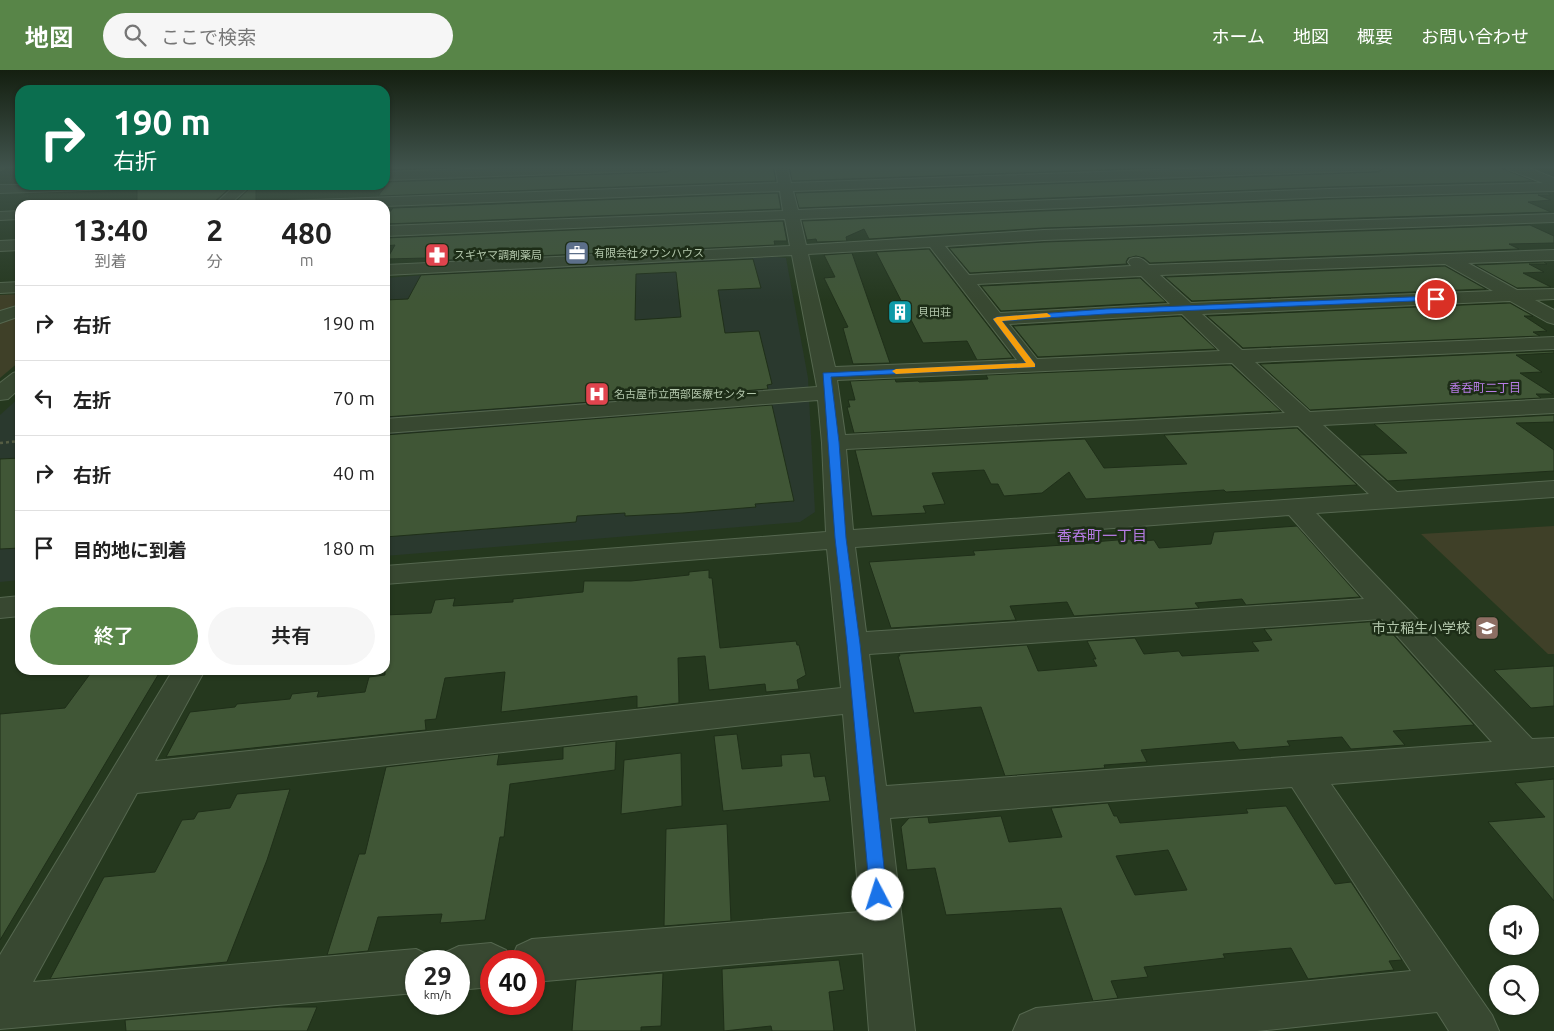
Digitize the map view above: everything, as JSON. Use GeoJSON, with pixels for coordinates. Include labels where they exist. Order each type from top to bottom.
{"type":"FeatureCollection","features":[{"type":"Feature","properties":{"kind":"street"},"geometry":{"type":"LineString","coordinates":[[412,269],[444,211]]}},
{"type":"Feature","properties":{"kind":"street"},"geometry":{"type":"LineString","coordinates":[[623,239],[625,211]]}},
{"type":"Feature","properties":{"kind":"street"},"geometry":{"type":"LineString","coordinates":[[791,211],[827,384],[834,442],[840,538],[870,803],[892,1031]]}},
{"type":"Feature","properties":{"kind":"street"},"geometry":{"type":"LineString","coordinates":[[390,270],[412,269],[792,215],[892,211]]}},
{"type":"Feature","properties":{"kind":"street"},"geometry":{"type":"LineString","coordinates":[[1087,211],[1106,234],[1391,500]]}},
{"type":"Feature","properties":{"kind":"street"},"geometry":{"type":"LineString","coordinates":[[1361,211],[1554,318]]}},
{"type":"Feature","properties":{"kind":"street"},"geometry":{"type":"LineString","coordinates":[[0,216],[15,215]]}},
{"type":"Feature","properties":{"kind":"street"},"geometry":{"type":"LineString","coordinates":[[390,231],[434,229],[800,250],[1106,234],[1554,218]]}},
{"type":"Feature","properties":{"kind":"street"},"geometry":{"type":"LineString","coordinates":[[934,242],[997,319],[1032,366]]}},
{"type":"Feature","properties":{"kind":"street"},"geometry":{"type":"LineString","coordinates":[[0,246],[15,245]]}},
{"type":"Feature","properties":{"kind":"street"},"geometry":{"type":"LineString","coordinates":[[966,280],[1144,270],[1554,254]]}},
{"type":"Feature","properties":{"kind":"street"},"geometry":{"type":"LineString","coordinates":[[0,288],[15,287]]}},
{"type":"Feature","properties":{"kind":"street"},"geometry":{"type":"LineString","coordinates":[[997,319],[1185,309],[1554,294]]}},
{"type":"Feature","properties":{"kind":"street"},"geometry":{"type":"LineString","coordinates":[[0,317],[15,312]]}},
{"type":"Feature","properties":{"kind":"street"},"geometry":{"type":"LineString","coordinates":[[390,426],[1032,366],[1554,343]]}},
{"type":"Feature","properties":{"kind":"street"},"geometry":{"type":"LineString","coordinates":[[0,394],[15,381]]}},
{"type":"Feature","properties":{"kind":"street"},"geometry":{"type":"LineString","coordinates":[[834,442],[1554,406]]}},
{"type":"Feature","properties":{"kind":"street"},"geometry":{"type":"LineString","coordinates":[[390,575],[840,538],[1554,490]]}},
{"type":"Feature","properties":{"kind":"street"},"geometry":{"type":"LineString","coordinates":[[1295,506],[1390,608],[1539,753]]}},
{"type":"Feature","properties":{"kind":"street"},"geometry":{"type":"LineString","coordinates":[[0,608],[15,606]]}},
{"type":"Feature","properties":{"kind":"street"},"geometry":{"type":"LineString","coordinates":[[853,644],[1390,608]]}},
{"type":"Feature","properties":{"kind":"street"},"geometry":{"type":"LineString","coordinates":[[0,997],[186,675]]}},
{"type":"Feature","properties":{"kind":"street"},"geometry":{"type":"LineString","coordinates":[[126,779],[858,699]]}},
{"type":"Feature","properties":{"kind":"street"},"geometry":{"type":"LineString","coordinates":[[870,803],[1539,753]]}},
{"type":"Feature","properties":{"kind":"street"},"geometry":{"type":"LineString","coordinates":[[1302,771],[1476,1031]]}},
{"type":"Feature","properties":{"kind":"street"},"geometry":{"type":"LineString","coordinates":[[545,960],[881,931]]}},
{"type":"Feature","properties":{"kind":"street"},"geometry":{"type":"LineString","coordinates":[[0,1007],[405,972]]}},
{"type":"Feature","properties":{"kind":"street"},"geometry":{"type":"LineString","coordinates":[[1036,1031],[1448,989]]}},
{"type":"Feature","properties":{"kind":"path"},"geometry":{"type":"LineString","coordinates":[[0,442],[15,441]]}},
{"type":"Feature","properties":{"kind":"shaded area","name":"名古屋市立西部医療センター"},"geometry":{"type":"Polygon","coordinates":[[[786,258],[808,378],[815,512],[800,522],[390,556],[390,278],[507,269],[786,258]]]}},
{"type":"Feature","properties":{"kind":"shaded area"},"geometry":{"type":"Polygon","coordinates":[[[15,294],[15,365],[0,378],[0,295],[15,294]]]}},
{"type":"Feature","properties":{"kind":"shaded area"},"geometry":{"type":"Polygon","coordinates":[[[15,402],[15,580],[0,582],[0,415],[15,402]]]}},
{"type":"Feature","properties":{"kind":"shaded area"},"geometry":{"type":"Polygon","coordinates":[[[1554,526],[1554,654],[1548,654],[1421,534],[1554,526]]]}},
{"type":"Feature","properties":{"kind":"building"},"geometry":{"type":"Polygon","coordinates":[[[391,211],[732,211],[390,224],[391,211]]]}},
{"type":"Feature","properties":{"kind":"building"},"geometry":{"type":"Polygon","coordinates":[[[1045,211],[1551,212],[1044,228],[869,239],[864,229],[846,237],[847,241],[817,242],[816,239],[807,240],[802,221],[1045,211]]]}},
{"type":"Feature","properties":{"kind":"building"},"geometry":{"type":"Polygon","coordinates":[[[783,221],[787,241],[774,241],[775,245],[429,261],[430,259],[426,258],[390,259],[390,254],[395,245],[390,246],[390,238],[783,221]]]}},
{"type":"Feature","properties":{"kind":"building"},"geometry":{"type":"Polygon","coordinates":[[[1530,225],[1554,236],[1554,243],[1509,244],[1519,249],[1150,263],[1144,258],[1136,256],[1128,258],[1127,264],[970,273],[949,248],[1044,242],[1530,225]]]}},
{"type":"Feature","properties":{"kind":"building"},"geometry":{"type":"Polygon","coordinates":[[[929,249],[1013,358],[977,360],[967,341],[923,343],[876,252],[929,249]]]}},
{"type":"Feature","properties":{"kind":"building"},"geometry":{"type":"Polygon","coordinates":[[[852,253],[890,363],[853,364],[843,328],[848,327],[824,278],[835,277],[824,255],[852,253]]]}},
{"type":"Feature","properties":{"kind":"building","name":"名古屋市立西部医療センター"},"geometry":{"type":"Polygon","coordinates":[[[753,259],[761,288],[718,290],[725,333],[759,331],[772,384],[767,385],[768,389],[390,417],[390,300],[408,299],[421,275],[753,259]],[[676,272],[636,274],[635,320],[681,317],[676,272]]]}},
{"type":"Feature","properties":{"kind":"building"},"geometry":{"type":"Polygon","coordinates":[[[1544,262],[1547,264],[1529,264],[1544,272],[1523,273],[1551,287],[1517,288],[1475,265],[1544,262]]]}},
{"type":"Feature","properties":{"kind":"building"},"geometry":{"type":"Polygon","coordinates":[[[1445,266],[1486,289],[1192,301],[1165,277],[1445,266]]]}},
{"type":"Feature","properties":{"kind":"building"},"geometry":{"type":"Polygon","coordinates":[[[1140,278],[1166,302],[1001,311],[981,286],[1140,278]]]}},
{"type":"Feature","properties":{"kind":"building"},"geometry":{"type":"Polygon","coordinates":[[[1510,303],[1533,316],[1524,316],[1547,331],[1533,332],[1540,336],[1243,348],[1207,316],[1510,303]]]}},
{"type":"Feature","properties":{"kind":"building"},"geometry":{"type":"Polygon","coordinates":[[[1181,316],[1216,349],[1038,357],[1013,326],[1181,316]]]}},
{"type":"Feature","properties":{"kind":"building"},"geometry":{"type":"Polygon","coordinates":[[[1554,351],[1554,353],[1516,355],[1542,372],[1520,373],[1553,394],[1536,394],[1541,398],[1310,410],[1260,364],[1554,351]]]}},
{"type":"Feature","properties":{"kind":"building"},"geometry":{"type":"Polygon","coordinates":[[[1231,365],[1281,411],[854,433],[847,407],[850,407],[848,400],[855,400],[850,381],[895,379],[896,382],[919,382],[988,379],[986,375],[1231,365]]]}},
{"type":"Feature","properties":{"kind":"building"},"geometry":{"type":"Polygon","coordinates":[[[772,405],[794,501],[755,504],[756,507],[683,513],[625,516],[625,513],[577,516],[576,522],[390,537],[390,435],[772,405]]]}},
{"type":"Feature","properties":{"kind":"building"},"geometry":{"type":"Polygon","coordinates":[[[1554,415],[1554,422],[1516,423],[1554,450],[1554,471],[1388,481],[1359,455],[1407,453],[1374,424],[1554,415]]]}},
{"type":"Feature","properties":{"kind":"building"},"geometry":{"type":"Polygon","coordinates":[[[1297,428],[1357,485],[1226,492],[1224,490],[1086,499],[1069,472],[1042,493],[1004,496],[998,484],[991,484],[984,470],[932,473],[945,504],[923,506],[926,513],[872,516],[855,450],[1085,439],[1104,468],[1187,464],[1164,435],[1297,428]]]}},
{"type":"Feature","properties":{"kind":"building"},"geometry":{"type":"Polygon","coordinates":[[[15,458],[15,548],[0,549],[0,459],[15,458]]]}},
{"type":"Feature","properties":{"kind":"building"},"geometry":{"type":"Polygon","coordinates":[[[1297,526],[1360,597],[1246,605],[1242,599],[1195,603],[1199,608],[1074,616],[1067,602],[1010,606],[1016,620],[891,628],[869,562],[975,555],[973,551],[1130,539],[1132,542],[1154,540],[1159,548],[1211,544],[1214,532],[1297,526]]]}},
{"type":"Feature","properties":{"kind":"building"},"geometry":{"type":"Polygon","coordinates":[[[709,570],[709,578],[712,578],[720,648],[796,641],[797,645],[799,645],[806,675],[797,680],[799,689],[766,692],[765,684],[709,690],[705,656],[678,658],[679,703],[637,708],[637,696],[501,712],[505,672],[445,678],[436,719],[425,720],[426,730],[166,757],[190,712],[235,707],[237,704],[290,699],[292,694],[319,691],[317,697],[365,692],[369,677],[390,675],[390,615],[431,613],[435,600],[455,598],[453,606],[513,602],[513,599],[583,592],[584,581],[631,581],[689,575],[689,572],[709,570]]]}},
{"type":"Feature","properties":{"kind":"building"},"geometry":{"type":"Polygon","coordinates":[[[1381,621],[1474,725],[1393,731],[1405,745],[1351,749],[1342,737],[1287,741],[1290,746],[1239,750],[1234,742],[1141,750],[1147,762],[1104,765],[1105,768],[1005,776],[981,707],[914,713],[898,656],[900,656],[899,654],[1027,645],[1038,671],[1097,666],[1093,659],[1096,659],[1087,641],[1135,638],[1144,654],[1179,651],[1182,656],[1259,651],[1252,642],[1272,640],[1264,629],[1381,621]]]}},
{"type":"Feature","properties":{"kind":"building"},"geometry":{"type":"Polygon","coordinates":[[[1554,666],[1554,706],[1531,708],[1494,670],[1554,666]]]}},
{"type":"Feature","properties":{"kind":"building"},"geometry":{"type":"Polygon","coordinates":[[[89,675],[158,675],[0,940],[0,714],[65,708],[89,675]]]}},
{"type":"Feature","properties":{"kind":"building"},"geometry":{"type":"Polygon","coordinates":[[[737,734],[742,769],[782,766],[781,755],[810,753],[814,777],[825,776],[830,801],[723,811],[714,736],[737,734]]]}},
{"type":"Feature","properties":{"kind":"building"},"geometry":{"type":"Polygon","coordinates":[[[616,741],[615,770],[510,784],[504,837],[500,837],[485,920],[440,923],[442,914],[378,917],[368,951],[327,955],[359,854],[365,854],[386,767],[499,754],[497,765],[563,759],[563,747],[616,741]]]}},
{"type":"Feature","properties":{"kind":"building"},"geometry":{"type":"Polygon","coordinates":[[[681,753],[682,806],[621,814],[624,760],[681,753]]]}},
{"type":"Feature","properties":{"kind":"building"},"geometry":{"type":"Polygon","coordinates":[[[1554,779],[1554,901],[1488,822],[1545,817],[1515,783],[1554,779]]]}},
{"type":"Feature","properties":{"kind":"building"},"geometry":{"type":"Polygon","coordinates":[[[290,789],[267,860],[227,962],[50,979],[104,877],[155,872],[182,820],[194,819],[198,812],[230,808],[237,794],[290,789]]]}},
{"type":"Feature","properties":{"kind":"building"},"geometry":{"type":"Polygon","coordinates":[[[1108,803],[1114,816],[1117,816],[1120,823],[1248,813],[1246,809],[1286,806],[1335,884],[1351,882],[1402,960],[1389,961],[1394,970],[1308,979],[1291,948],[1223,954],[1225,958],[1144,967],[1148,977],[1111,981],[1118,998],[1093,1001],[1061,908],[946,915],[935,868],[907,870],[901,827],[909,818],[928,817],[929,823],[1001,816],[1009,842],[1062,837],[1051,808],[1108,803]],[[1168,850],[1116,856],[1135,895],[1187,890],[1168,850]]]}},
{"type":"Feature","properties":{"kind":"building"},"geometry":{"type":"Polygon","coordinates":[[[727,824],[731,921],[664,926],[666,829],[727,824]]]}},
{"type":"Feature","properties":{"kind":"building"},"geometry":{"type":"Polygon","coordinates":[[[839,960],[844,990],[829,992],[834,1031],[772,1031],[771,1026],[724,1031],[722,969],[839,960]]]}},
{"type":"Feature","properties":{"kind":"building"},"geometry":{"type":"Polygon","coordinates":[[[663,973],[661,1026],[641,1027],[641,1031],[572,1031],[576,980],[663,973]]]}},
{"type":"Feature","properties":{"kind":"building"},"geometry":{"type":"Polygon","coordinates":[[[279,1007],[317,1007],[307,1031],[126,1031],[125,1020],[279,1007]]]}},
{"type":"Feature","properties":{"kind":"slow traffic"},"geometry":{"type":"LineString","coordinates":[[896,371],[1032,366],[997,319],[1047,316]]}},
{"type":"Feature","properties":{"kind":"place","name":"有限会社タウンハウス"},"geometry":{"type":"Point","coordinates":[577,253]}},
{"type":"Feature","properties":{"kind":"place","name":"スギヤマ調剤薬局"},"geometry":{"type":"Point","coordinates":[437,255]}},
{"type":"Feature","properties":{"kind":"place","name":"貝田荘"},"geometry":{"type":"Point","coordinates":[900,312]}},
{"type":"Feature","properties":{"kind":"place","name":"名古屋市立西部医療センター"},"geometry":{"type":"Point","coordinates":[597,394]}},
{"type":"Feature","properties":{"kind":"place","name":"市立稲生小学校"},"geometry":{"type":"Point","coordinates":[1487,628]}},
{"type":"Feature","properties":{"kind":"district","name":"香呑町二丁目"},"geometry":{"type":"Point","coordinates":[1485,387]}},
{"type":"Feature","properties":{"kind":"district","name":"香呑町一丁目"},"geometry":{"type":"Point","coordinates":[1102,535]}},
{"type":"Feature","properties":{"kind":"route"},"geometry":{"type":"LineString","coordinates":[[878,895],[870,803],[840,538],[834,442],[826,374],[1032,366],[997,319],[1106,312],[1436,299]]}}]}
